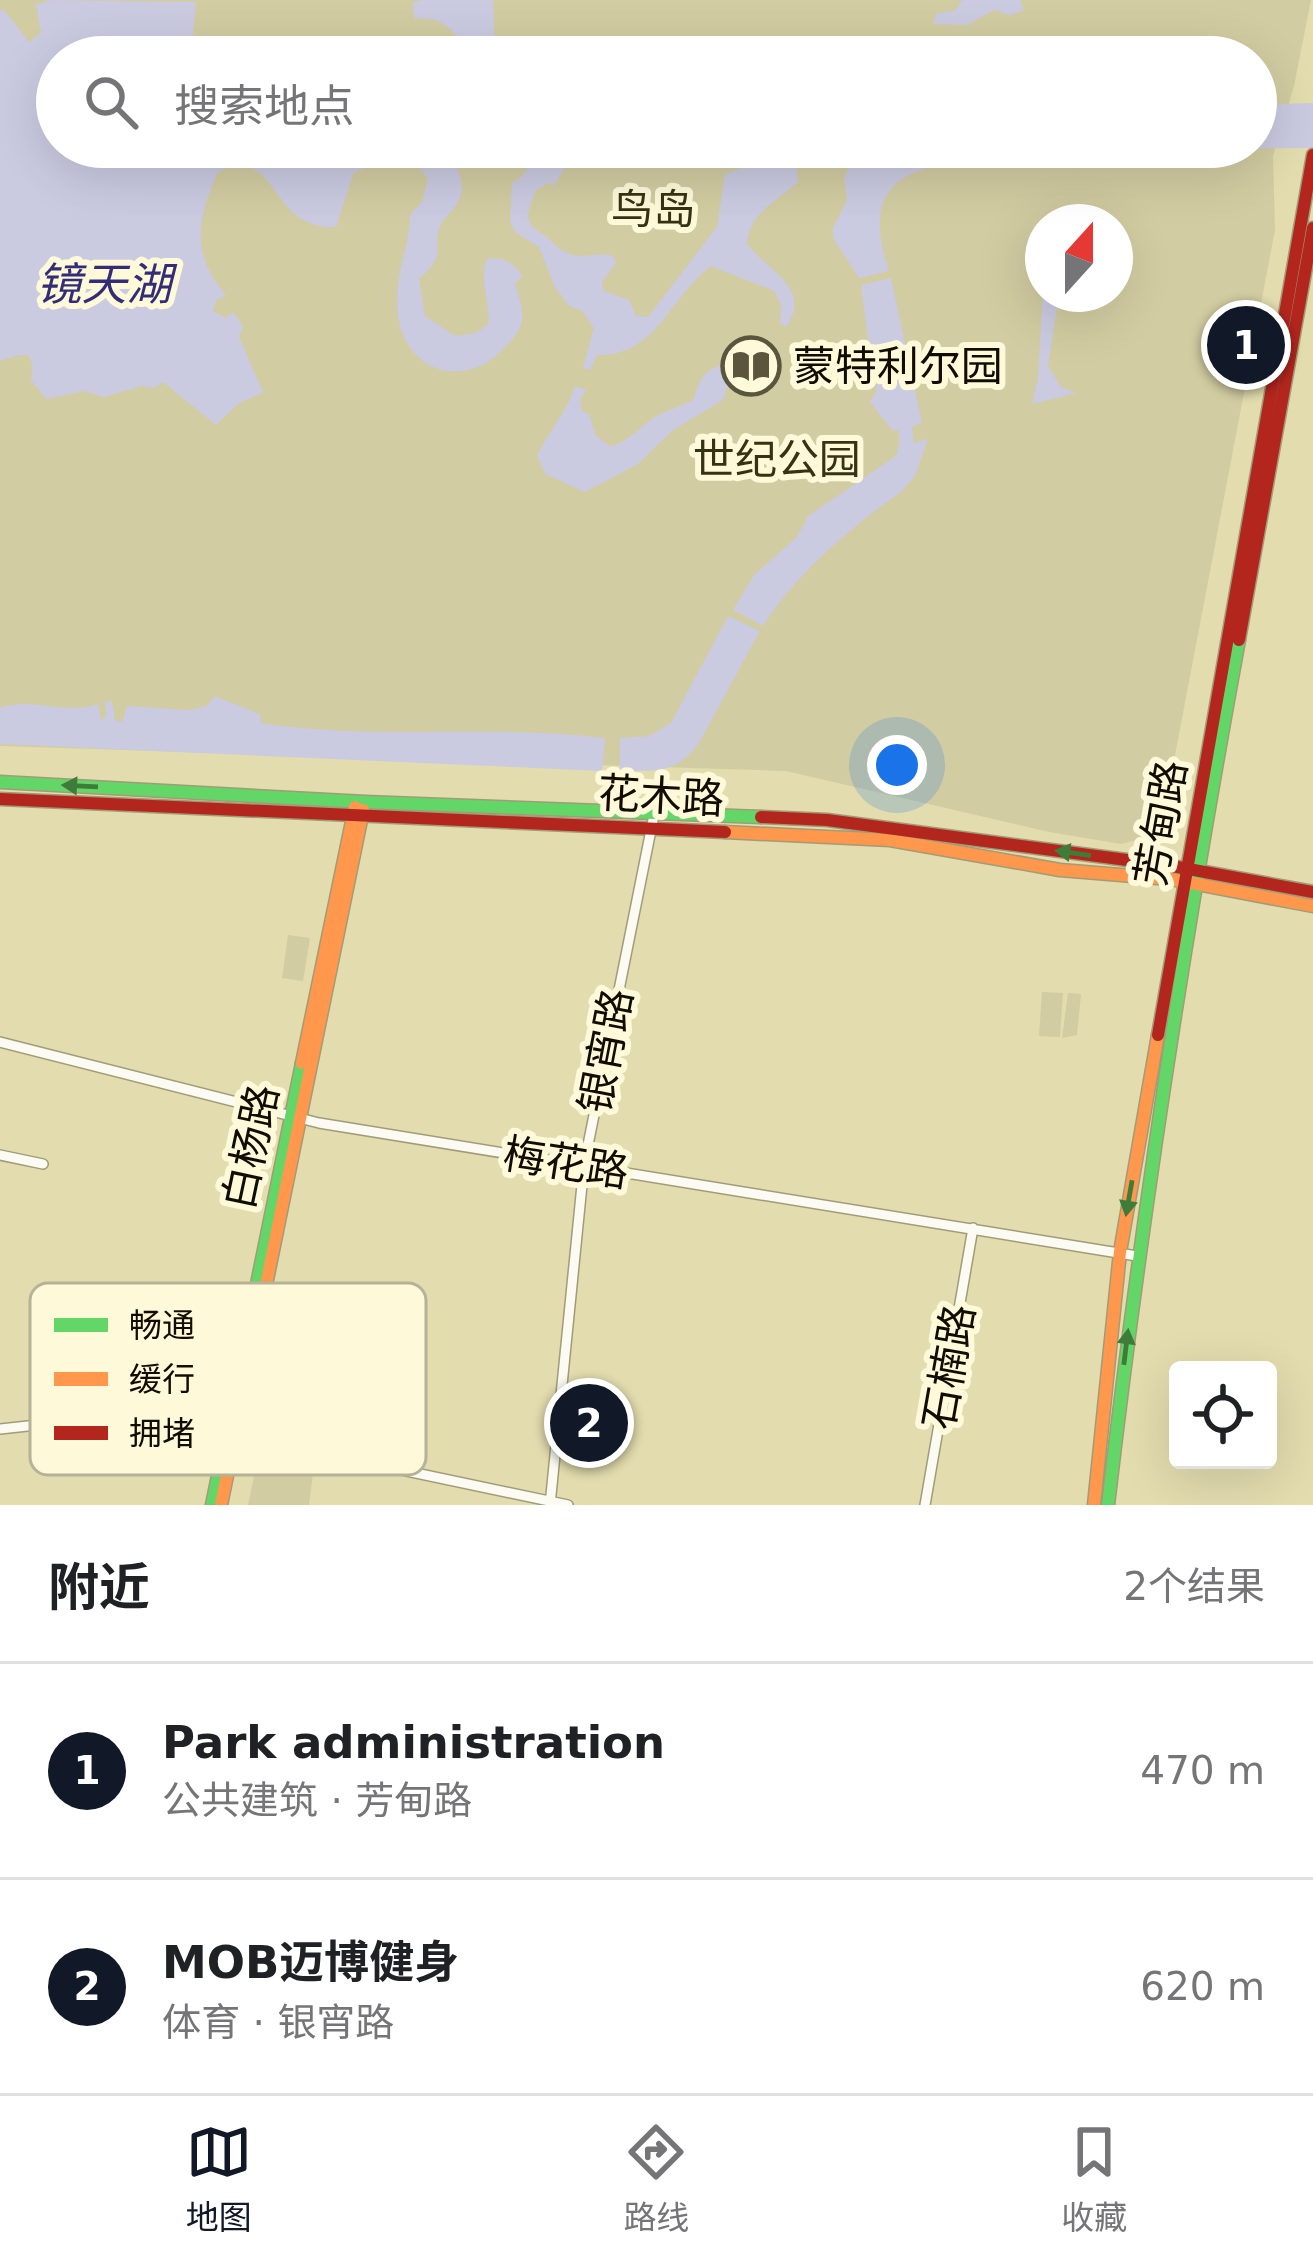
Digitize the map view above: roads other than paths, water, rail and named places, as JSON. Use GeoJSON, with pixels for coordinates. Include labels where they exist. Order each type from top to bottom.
{"type":"FeatureCollection","features":[{"type":"Feature","properties":{"kind":"main road","name":"芳甸路"},"geometry":{"type":"LineString","coordinates":[[1108,1505],[1190,876],[1313,158]]}},
{"type":"Feature","properties":{"kind":"main road","name":"芳甸路"},"geometry":{"type":"LineString","coordinates":[[1094,1505],[1120,1252],[1313,229]]}},
{"type":"Feature","properties":{"kind":"main road","name":"花木路"},"geometry":{"type":"LineString","coordinates":[[0,782],[359,808]]}},
{"type":"Feature","properties":{"kind":"main road","name":"花木路"},"geometry":{"type":"LineString","coordinates":[[0,799],[359,808],[652,822],[826,820],[1313,892]]}},
{"type":"Feature","properties":{"kind":"main road","name":"白杨路"},"geometry":{"type":"LineString","coordinates":[[262,1283],[359,808]]}},
{"type":"Feature","properties":{"kind":"main road","name":"花木路"},"geometry":{"type":"LineString","coordinates":[[1190,876],[1313,906]]}},
{"type":"Feature","properties":{"kind":"main road","name":"白杨路"},"geometry":{"type":"LineString","coordinates":[[212,1505],[220,1475]]}},
{"type":"Feature","properties":{"kind":"main road","name":"白杨路"},"geometry":{"type":"LineString","coordinates":[[221,1505],[225,1475]]}},
{"type":"Feature","properties":{"kind":"street","name":"银宵路"},"geometry":{"type":"LineString","coordinates":[[550,1503],[584,1165],[652,822]]}},
{"type":"Feature","properties":{"kind":"street","name":"梅花路"},"geometry":{"type":"LineString","coordinates":[[0,1042],[295,1119],[1137,1256]]}},
{"type":"Feature","properties":{"kind":"street"},"geometry":{"type":"LineString","coordinates":[[0,1155],[43,1164]]}},
{"type":"Feature","properties":{"kind":"street","name":"石楠路"},"geometry":{"type":"LineString","coordinates":[[925,1505],[974,1228]]}},
{"type":"Feature","properties":{"kind":"street"},"geometry":{"type":"LineString","coordinates":[[0,1429],[30,1426]]}},
{"type":"Feature","properties":{"kind":"street"},"geometry":{"type":"LineString","coordinates":[[422,1475],[568,1505]]}},
{"type":"Feature","properties":{"kind":"water","name":"镜天湖"},"geometry":{"type":"Polygon","coordinates":[[[52,0],[196,2],[193,36],[37,36],[41,33],[36,4],[52,0]]]}},
{"type":"Feature","properties":{"kind":"water"},"geometry":{"type":"Polygon","coordinates":[[[493,0],[494,36],[457,36],[432,19],[415,19],[412,3],[493,0]]]}},
{"type":"Feature","properties":{"kind":"water"},"geometry":{"type":"Polygon","coordinates":[[[962,0],[1020,0],[1024,10],[1010,15],[994,10],[967,25],[933,24],[937,13],[955,11],[962,0]]]}},
{"type":"Feature","properties":{"kind":"water","name":"镜天湖"},"geometry":{"type":"Polygon","coordinates":[[[4,10],[29,42],[36,37],[36,168],[231,168],[218,172],[205,206],[202,250],[226,295],[216,301],[213,311],[226,318],[233,312],[243,326],[239,337],[263,392],[238,404],[216,425],[163,382],[154,388],[142,386],[103,397],[84,391],[46,399],[31,380],[30,358],[22,355],[0,361],[0,11],[4,10]]]}},
{"type":"Feature","properties":{"kind":"water"},"geometry":{"type":"Polygon","coordinates":[[[1313,103],[1313,148],[1277,148],[1277,104],[1313,103]]]}},
{"type":"Feature","properties":{"kind":"water","name":"镜天湖"},"geometry":{"type":"Polygon","coordinates":[[[248,168],[366,168],[354,172],[336,227],[297,216],[248,168]]]}},
{"type":"Feature","properties":{"kind":"water","name":"镜天湖"},"geometry":{"type":"Polygon","coordinates":[[[419,168],[457,168],[462,188],[440,226],[436,257],[419,279],[425,316],[455,336],[476,333],[488,324],[487,259],[503,260],[522,276],[515,284],[522,317],[517,334],[486,363],[469,370],[453,372],[423,361],[403,334],[398,315],[410,214],[422,202],[428,179],[419,168]]]}},
{"type":"Feature","properties":{"kind":"water"},"geometry":{"type":"Polygon","coordinates":[[[528,168],[564,168],[554,186],[549,182],[535,191],[527,216],[533,228],[573,255],[613,256],[616,263],[602,282],[604,291],[629,300],[636,316],[648,317],[717,227],[725,174],[742,168],[796,168],[798,182],[758,216],[747,244],[791,290],[793,313],[786,327],[780,323],[781,304],[774,291],[711,266],[648,336],[617,353],[597,355],[590,370],[583,368],[594,328],[555,287],[539,247],[515,232],[510,221],[512,183],[528,168]]]}},
{"type":"Feature","properties":{"kind":"water"},"geometry":{"type":"Polygon","coordinates":[[[848,168],[927,168],[906,177],[885,199],[880,231],[889,271],[859,278],[833,238],[847,200],[844,179],[848,168]]]}},
{"type":"Feature","properties":{"kind":"water"},"geometry":{"type":"Polygon","coordinates":[[[891,278],[922,423],[893,431],[870,402],[876,392],[877,368],[871,362],[861,285],[891,278]]]}},
{"type":"Feature","properties":{"kind":"water"},"geometry":{"type":"Polygon","coordinates":[[[1042,312],[1056,312],[1048,366],[1061,387],[1076,393],[1032,404],[1042,312]]]}},
{"type":"Feature","properties":{"kind":"water"},"geometry":{"type":"Polygon","coordinates":[[[720,365],[735,373],[742,387],[726,388],[724,399],[672,431],[638,464],[585,492],[545,474],[537,455],[575,386],[586,390],[580,400],[582,411],[589,414],[596,436],[610,446],[694,399],[702,378],[720,365]]]}},
{"type":"Feature","properties":{"kind":"water"},"geometry":{"type":"Polygon","coordinates":[[[928,439],[915,476],[901,492],[826,553],[791,588],[763,626],[733,610],[754,575],[797,537],[808,516],[890,460],[898,453],[897,447],[928,439]]]}},
{"type":"Feature","properties":{"kind":"water"},"geometry":{"type":"Polygon","coordinates":[[[728,616],[760,631],[699,743],[674,765],[620,770],[620,738],[649,736],[671,723],[728,616]]]}},
{"type":"Feature","properties":{"kind":"water"},"geometry":{"type":"Polygon","coordinates":[[[214,696],[260,714],[261,723],[304,728],[605,738],[602,771],[0,744],[0,708],[12,705],[73,708],[98,704],[101,720],[106,717],[105,702],[112,701],[115,720],[122,722],[127,706],[190,710],[207,706],[214,696]]]}},
{"type":"Feature","properties":{"kind":"waterway"},"geometry":{"type":"LineString","coordinates":[[904,412],[908,461]]}},
{"type":"Feature","properties":{"kind":"place","name":"Park administration"},"geometry":{"type":"Point","coordinates":[1246,345]}},
{"type":"Feature","properties":{"kind":"place","name":"蒙特利尔园"},"geometry":{"type":"Point","coordinates":[751,366]}},
{"type":"Feature","properties":{"kind":"place","name":"MOB迈博健身"},"geometry":{"type":"Point","coordinates":[589,1423]}},
{"type":"Feature","properties":{"kind":"park label","name":"鸟岛"},"geometry":{"type":"Point","coordinates":[653,209]}},
{"type":"Feature","properties":{"kind":"park label","name":"世纪公园"},"geometry":{"type":"Point","coordinates":[777,459]}}]}
